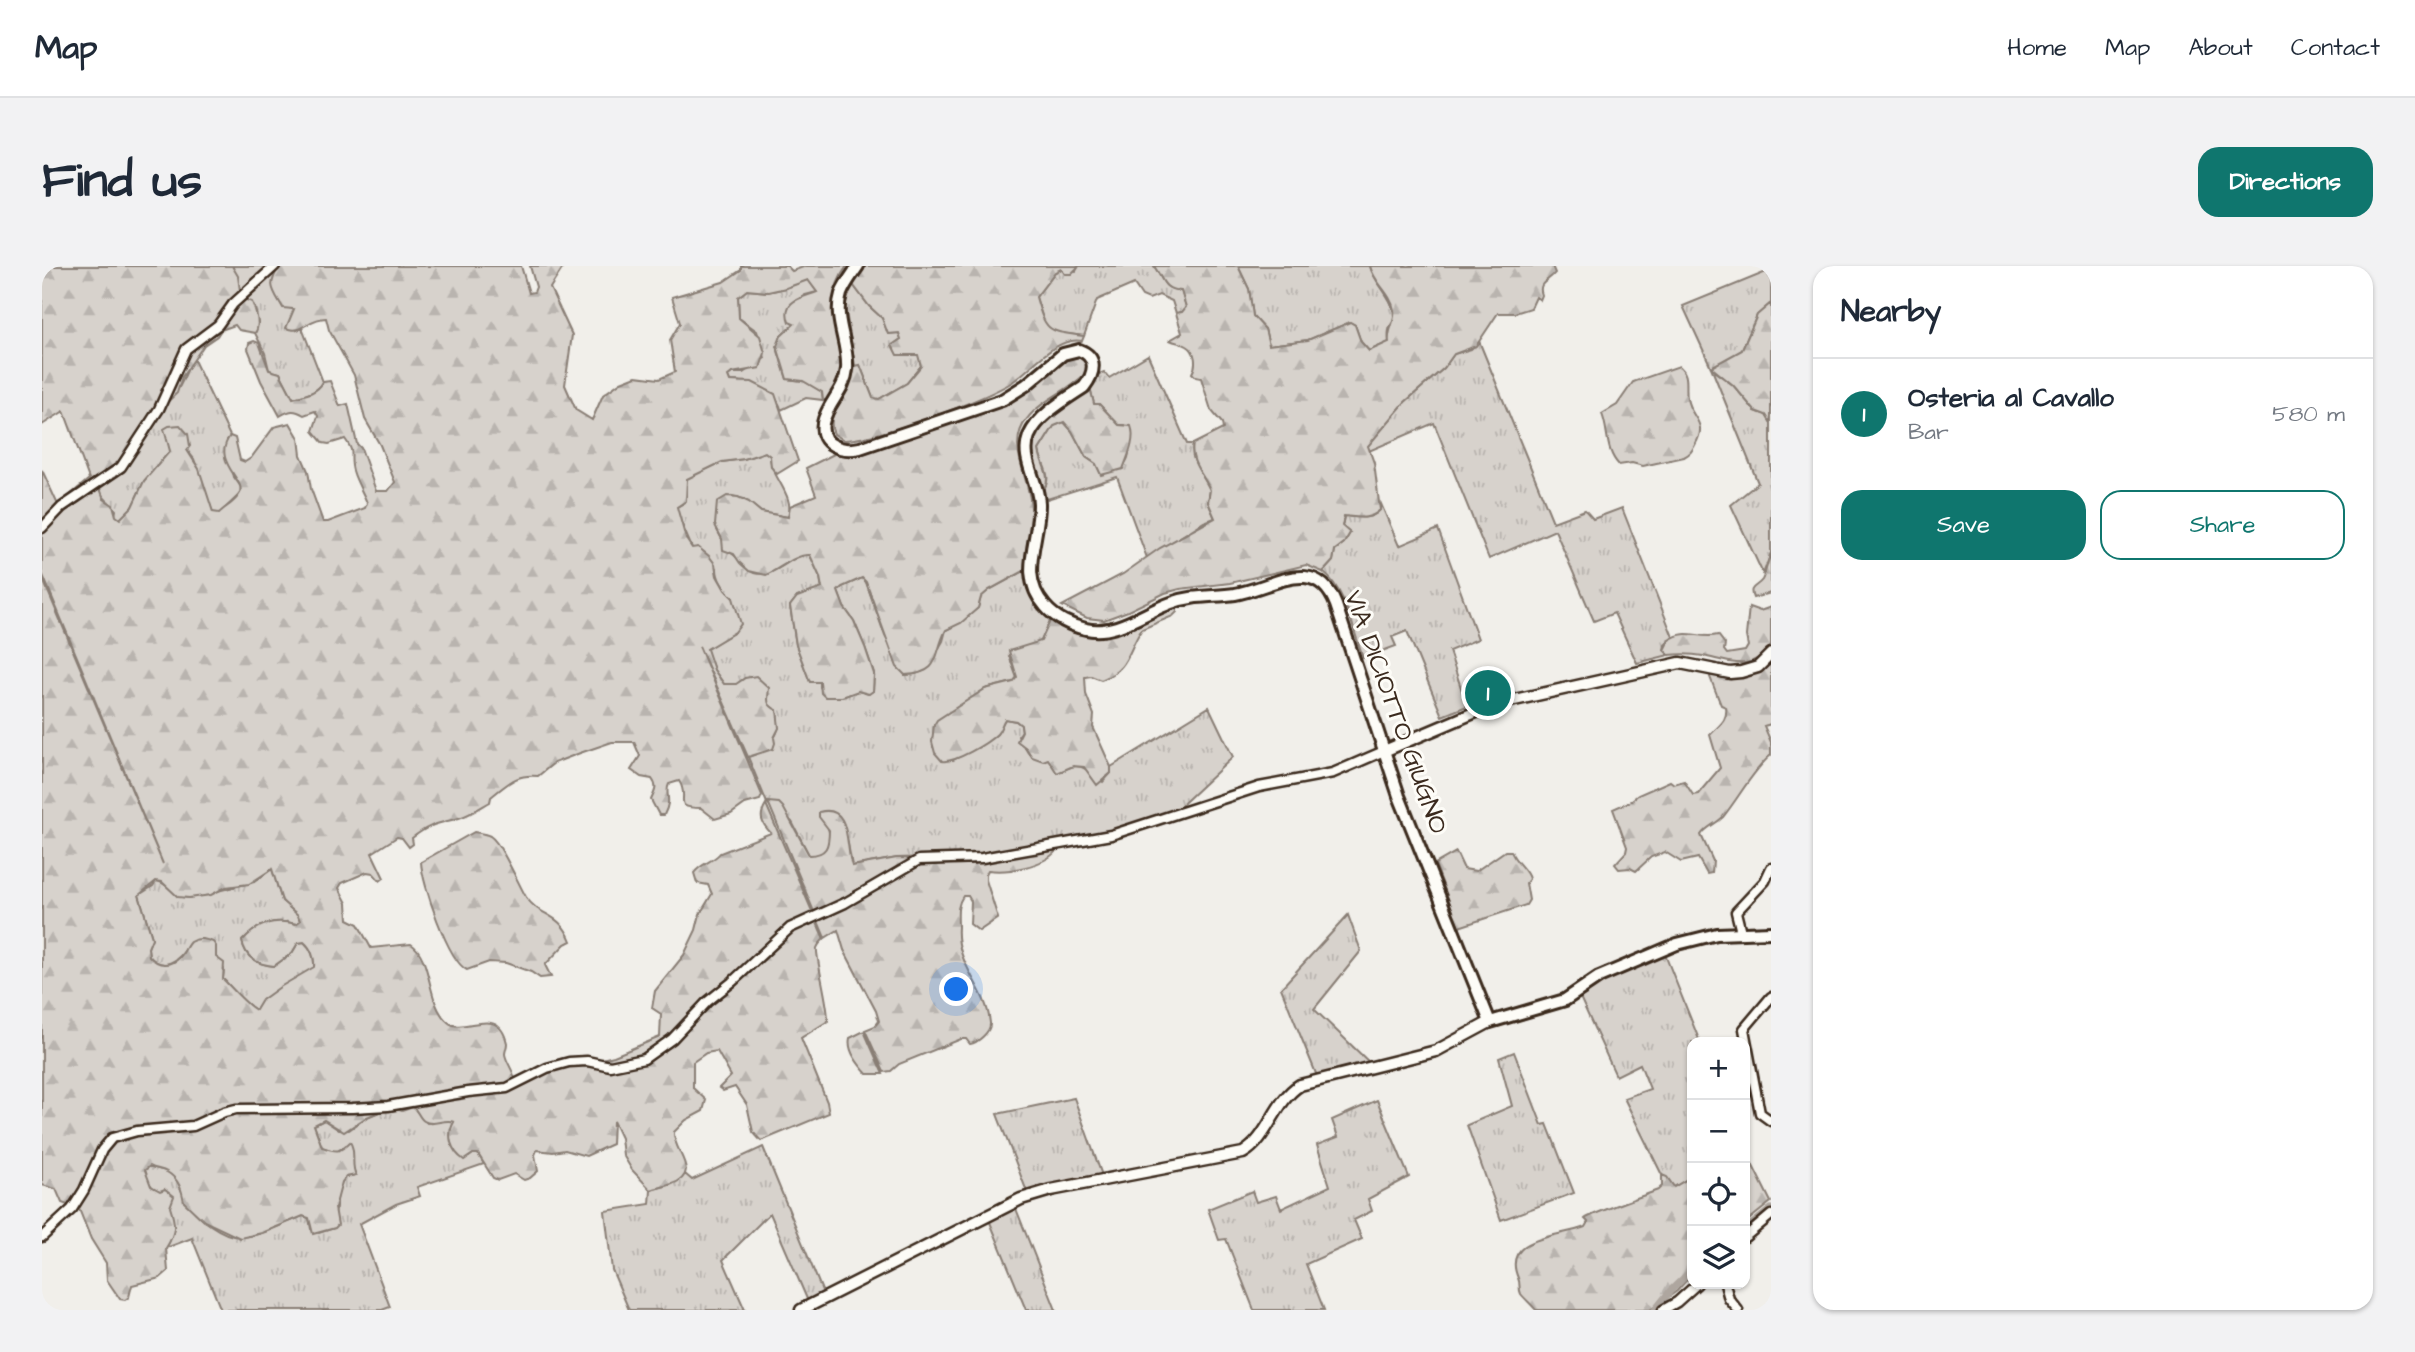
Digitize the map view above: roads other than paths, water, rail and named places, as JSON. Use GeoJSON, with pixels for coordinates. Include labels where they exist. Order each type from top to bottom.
{"type":"FeatureCollection","features":[{"type":"Feature","properties":{"kind":"main road","name":"VIA DICIOTTO GIUGNO"},"geometry":{"type":"LineString","coordinates":[[858,266],[844,288],[839,305],[847,372],[844,384],[823,422],[825,436],[840,449],[852,450],[988,406],[1026,385],[1063,354],[1071,351],[1084,352],[1090,356],[1093,364],[1090,379],[1084,387],[1037,424],[1027,441],[1027,461],[1036,485],[1039,505],[1031,579],[1042,603],[1051,612],[1068,623],[1099,631],[1186,598],[1236,593],[1290,577],[1316,579],[1325,585],[1332,595],[1399,796],[1490,1022]]}},
{"type":"Feature","properties":{"kind":"main road"},"geometry":{"type":"LineString","coordinates":[[1490,1022],[1566,1000],[1599,977],[1677,944],[1708,936],[1771,932]]}},
{"type":"Feature","properties":{"kind":"street"},"geometry":{"type":"LineString","coordinates":[[42,528],[62,507],[121,467],[159,409],[186,349],[218,325],[233,304],[275,266]]}},
{"type":"Feature","properties":{"kind":"street"},"geometry":{"type":"LineString","coordinates":[[42,1237],[72,1209],[106,1143],[118,1135],[193,1126],[236,1109],[370,1108],[507,1088],[569,1062],[587,1061],[610,1066],[644,1059],[685,1027],[707,1002],[790,928],[845,903],[919,860],[982,858],[1111,835],[1259,788],[1333,773],[1476,712],[1510,701],[1680,663],[1730,673],[1748,671],[1758,667],[1771,654]]}},
{"type":"Feature","properties":{"kind":"street"},"geometry":{"type":"LineString","coordinates":[[1741,932],[1736,912],[1765,881],[1771,868]]}},
{"type":"Feature","properties":{"kind":"street"},"geometry":{"type":"LineString","coordinates":[[1771,997],[1744,1029],[1760,1113],[1771,1121]]}},
{"type":"Feature","properties":{"kind":"street"},"geometry":{"type":"LineString","coordinates":[[801,1310],[1021,1199],[1051,1190],[1243,1153],[1252,1146],[1284,1100],[1300,1085],[1436,1051],[1490,1022]]}},
{"type":"Feature","properties":{"kind":"street"},"geometry":{"type":"LineString","coordinates":[[1750,1233],[1771,1216]]}},
{"type":"Feature","properties":{"kind":"street"},"geometry":{"type":"LineString","coordinates":[[1663,1310],[1691,1289]]}},
{"type":"Feature","properties":{"kind":"street"},"geometry":{"type":"LineString","coordinates":[[1726,1289],[1729,1299],[1738,1310]]}},
{"type":"Feature","properties":{"kind":"waterway"},"geometry":{"type":"LineString","coordinates":[[1750,1226],[1771,1209]]}},
{"type":"Feature","properties":{"kind":"waterway"},"geometry":{"type":"LineString","coordinates":[[1655,1310],[1687,1275]]}},
{"type":"Feature","properties":{"kind":"place","name":"Osteria al Cavallo"},"geometry":{"type":"Point","coordinates":[1488,693]}}]}
